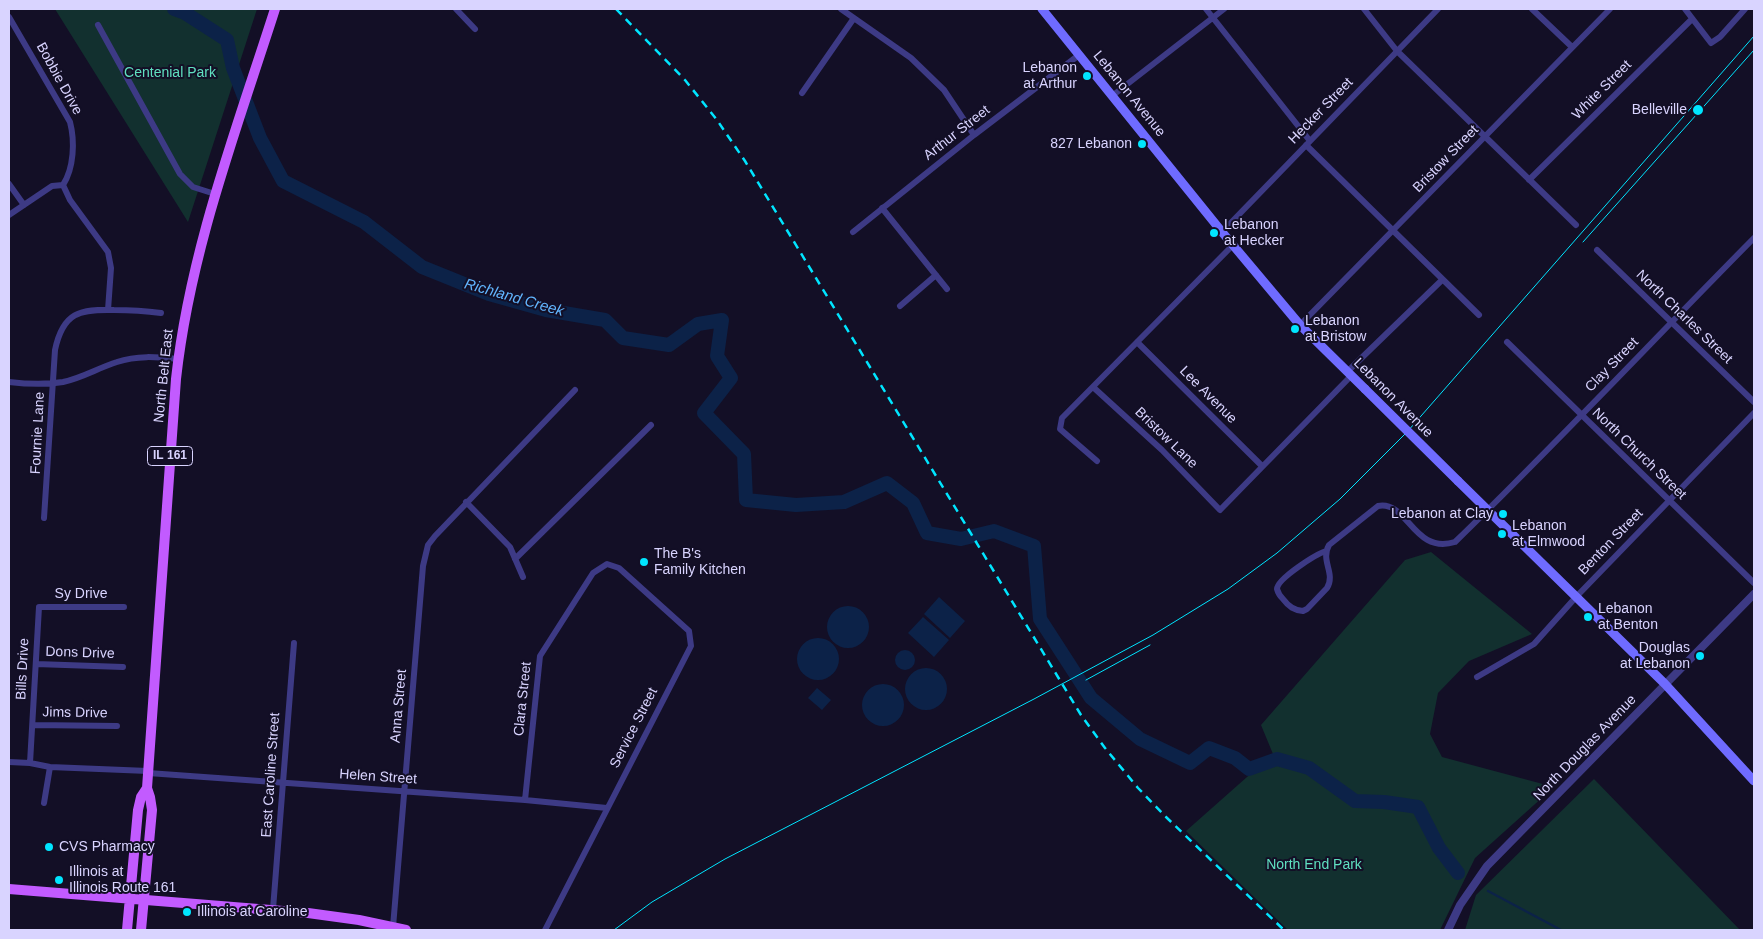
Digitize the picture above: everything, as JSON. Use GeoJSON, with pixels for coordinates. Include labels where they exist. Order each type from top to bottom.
{"type":"FeatureCollection","features":[{"type":"Feature","properties":{"kind":"main road","name":"North Belt East"},"geometry":{"type":"LineString","coordinates":[[130,899],[138,810],[141,797],[146,788],[148,772],[178,359],[183,324],[198,255],[215,194],[275,9]]}},
{"type":"Feature","properties":{"kind":"main road","name":"Lebanon Avenue"},"geometry":{"type":"LineString","coordinates":[[1042,9],[1300,326],[1665,684],[1754,781]]}},
{"type":"Feature","properties":{"kind":"main road","name":"North Belt East"},"geometry":{"type":"LineString","coordinates":[[144,900],[152,810],[146,788]]}},
{"type":"Feature","properties":{"kind":"main road"},"geometry":{"type":"LineString","coordinates":[[9,889],[314,914],[406,930]]}},
{"type":"Feature","properties":{"kind":"main road","name":"IL 161"},"geometry":{"type":"LineString","coordinates":[[127,930],[130,899]]}},
{"type":"Feature","properties":{"kind":"main road","name":"IL 161"},"geometry":{"type":"LineString","coordinates":[[142,930],[144,900]]}},
{"type":"Feature","properties":{"kind":"street"},"geometry":{"type":"LineString","coordinates":[[456,9],[476,29]]}},
{"type":"Feature","properties":{"kind":"street"},"geometry":{"type":"LineString","coordinates":[[841,9],[911,58],[944,90],[974,135]]}},
{"type":"Feature","properties":{"kind":"street"},"geometry":{"type":"LineString","coordinates":[[1206,9],[1308,143],[1393,231],[1479,315]]}},
{"type":"Feature","properties":{"kind":"street"},"geometry":{"type":"LineString","coordinates":[[1112,96],[1224,9]]}},
{"type":"Feature","properties":{"kind":"street"},"geometry":{"type":"LineString","coordinates":[[1364,9],[1397,51],[1576,226]]}},
{"type":"Feature","properties":{"kind":"street","name":"Hecker Street"},"geometry":{"type":"LineString","coordinates":[[1222,232],[1438,9]]}},
{"type":"Feature","properties":{"kind":"street"},"geometry":{"type":"LineString","coordinates":[[1532,9],[1572,47]]}},
{"type":"Feature","properties":{"kind":"street","name":"Bristow Street"},"geometry":{"type":"LineString","coordinates":[[1300,326],[1610,9]]}},
{"type":"Feature","properties":{"kind":"street"},"geometry":{"type":"LineString","coordinates":[[1684,9],[1711,43],[1720,37],[1745,9]]}},
{"type":"Feature","properties":{"kind":"street","name":"Bobbie Drive"},"geometry":{"type":"LineString","coordinates":[[9,17],[70,122],[73,139],[70,172],[63,185]]}},
{"type":"Feature","properties":{"kind":"street"},"geometry":{"type":"LineString","coordinates":[[802,93],[854,18]]}},
{"type":"Feature","properties":{"kind":"street","name":"White Street"},"geometry":{"type":"LineString","coordinates":[[1529,180],[1692,19]]}},
{"type":"Feature","properties":{"kind":"street"},"geometry":{"type":"LineString","coordinates":[[98,25],[180,174],[193,187],[215,194]]}},
{"type":"Feature","properties":{"kind":"street","name":"Arthur Street"},"geometry":{"type":"LineString","coordinates":[[852,232],[1079,55]]}},
{"type":"Feature","properties":{"kind":"street"},"geometry":{"type":"LineString","coordinates":[[9,184],[24,205]]}},
{"type":"Feature","properties":{"kind":"street"},"geometry":{"type":"LineString","coordinates":[[9,215],[52,186],[63,185],[70,200],[108,252],[111,268],[108,310]]}},
{"type":"Feature","properties":{"kind":"street"},"geometry":{"type":"LineString","coordinates":[[882,208],[947,289]]}},
{"type":"Feature","properties":{"kind":"street","name":"Clay Street"},"geometry":{"type":"LineString","coordinates":[[1326,551],[1329,545],[1378,506],[1384,504],[1394,508],[1427,541],[1434,544],[1455,542],[1754,238]]}},
{"type":"Feature","properties":{"kind":"street"},"geometry":{"type":"LineString","coordinates":[[1097,461],[1060,428],[1062,418],[1233,245]]}},
{"type":"Feature","properties":{"kind":"street","name":"North Charles Street"},"geometry":{"type":"LineString","coordinates":[[1597,250],[1754,402]]}},
{"type":"Feature","properties":{"kind":"street"},"geometry":{"type":"LineString","coordinates":[[900,306],[936,275]]}},
{"type":"Feature","properties":{"kind":"street"},"geometry":{"type":"LineString","coordinates":[[1262,466],[1442,280]]}},
{"type":"Feature","properties":{"kind":"street","name":"Fournie Lane"},"geometry":{"type":"LineString","coordinates":[[44,518],[58,337],[68,320],[82,311],[108,310],[162,313]]}},
{"type":"Feature","properties":{"kind":"street","name":"Lee Avenue"},"geometry":{"type":"LineString","coordinates":[[1137,342],[1262,466]]}},
{"type":"Feature","properties":{"kind":"street","name":"North Church Street"},"geometry":{"type":"LineString","coordinates":[[1507,342],[1754,583]]}},
{"type":"Feature","properties":{"kind":"street"},"geometry":{"type":"LineString","coordinates":[[9,382],[53,383],[73,379],[130,359],[154,357],[178,359]]}},
{"type":"Feature","properties":{"kind":"street","name":"Bristow Lane"},"geometry":{"type":"LineString","coordinates":[[1093,387],[1162,450],[1220,510],[1262,466]]}},
{"type":"Feature","properties":{"kind":"street","name":"Anna Street"},"geometry":{"type":"LineString","coordinates":[[393,927],[424,566],[428,545],[466,502],[575,390]]}},
{"type":"Feature","properties":{"kind":"street","name":"Benton Street"},"geometry":{"type":"LineString","coordinates":[[1477,677],[1534,644],[1576,597],[1754,413]]}},
{"type":"Feature","properties":{"kind":"street"},"geometry":{"type":"LineString","coordinates":[[515,559],[651,424]]}},
{"type":"Feature","properties":{"kind":"street"},"geometry":{"type":"LineString","coordinates":[[466,502],[510,547],[523,577]]}},
{"type":"Feature","properties":{"kind":"street"},"geometry":{"type":"LineString","coordinates":[[1326,551],[1325,558],[1330,576],[1329,585],[1307,609],[1303,611],[1291,608],[1277,591],[1277,587],[1313,556],[1326,551]]}},
{"type":"Feature","properties":{"kind":"street","name":"Clara Street"},"geometry":{"type":"LineString","coordinates":[[525,800],[540,656],[593,573],[607,564]]}},
{"type":"Feature","properties":{"kind":"street","name":"Service Street"},"geometry":{"type":"LineString","coordinates":[[545,930],[691,646],[689,631],[619,568],[607,564]]}},
{"type":"Feature","properties":{"kind":"street","name":"North Douglas Avenue"},"geometry":{"type":"LineString","coordinates":[[1448,930],[1460,905],[1487,866],[1754,594]]}},
{"type":"Feature","properties":{"kind":"street","name":"Sy Drive"},"geometry":{"type":"LineString","coordinates":[[38,607],[124,607]]}},
{"type":"Feature","properties":{"kind":"street","name":"Bills Drive"},"geometry":{"type":"LineString","coordinates":[[30,763],[38,607]]}},
{"type":"Feature","properties":{"kind":"street","name":"East Caroline Street"},"geometry":{"type":"LineString","coordinates":[[273,910],[294,643]]}},
{"type":"Feature","properties":{"kind":"street","name":"Dons Drive"},"geometry":{"type":"LineString","coordinates":[[36,664],[122,667]]}},
{"type":"Feature","properties":{"kind":"street","name":"Jims Drive"},"geometry":{"type":"LineString","coordinates":[[33,725],[117,726]]}},
{"type":"Feature","properties":{"kind":"street","name":"Helen Street"},"geometry":{"type":"LineString","coordinates":[[9,762],[30,763],[50,767],[148,772],[525,800],[607,808]]}},
{"type":"Feature","properties":{"kind":"street"},"geometry":{"type":"LineString","coordinates":[[44,803],[50,767]]}},
{"type":"Feature","properties":{"kind":"green space","name":"Centenial Park"},"geometry":{"type":"Polygon","coordinates":[[[55,9],[257,9],[188,222],[55,9]]]}},
{"type":"Feature","properties":{"kind":"green space","name":"North End Park"},"geometry":{"type":"Polygon","coordinates":[[[1431,552],[1532,634],[1469,661],[1438,693],[1430,734],[1442,757],[1554,787],[1475,858],[1440,930],[1288,930],[1186,831],[1273,754],[1261,725],[1405,560],[1431,552]]]}},
{"type":"Feature","properties":{"kind":"green space"},"geometry":{"type":"Polygon","coordinates":[[[1594,779],[1740,930],[1465,930],[1476,895],[1594,779]]]}},
{"type":"Feature","properties":{"kind":"water"},"geometry":{"type":"Polygon","coordinates":[[[939,597],[965,621],[950,638],[924,614],[939,597]]]}},
{"type":"Feature","properties":{"kind":"water"},"geometry":{"type":"Polygon","coordinates":[[[848,606],[863,612],[869,627],[863,642],[848,648],[833,642],[827,627],[833,612],[848,606]]]}},
{"type":"Feature","properties":{"kind":"water"},"geometry":{"type":"Polygon","coordinates":[[[923,617],[949,640],[934,657],[908,633],[923,617]]]}},
{"type":"Feature","properties":{"kind":"water"},"geometry":{"type":"Polygon","coordinates":[[[818,638],[833,644],[839,659],[833,674],[818,680],[803,674],[797,659],[803,644],[818,638]]]}},
{"type":"Feature","properties":{"kind":"water"},"geometry":{"type":"Polygon","coordinates":[[[901,650],[909,650],[915,656],[915,664],[909,670],[901,670],[895,664],[895,656],[901,650]]]}},
{"type":"Feature","properties":{"kind":"water"},"geometry":{"type":"Polygon","coordinates":[[[926,668],[941,674],[947,689],[941,704],[926,710],[911,704],[905,689],[911,674],[926,668]]]}},
{"type":"Feature","properties":{"kind":"water"},"geometry":{"type":"Polygon","coordinates":[[[883,684],[898,690],[904,705],[898,720],[883,726],[868,720],[862,705],[868,690],[883,684]]]}},
{"type":"Feature","properties":{"kind":"water"},"geometry":{"type":"Polygon","coordinates":[[[817,688],[831,700],[822,710],[808,698],[817,688]]]}},
{"type":"Feature","properties":{"kind":"waterway","name":"Richland Creek"},"geometry":{"type":"LineString","coordinates":[[174,9],[185,13],[227,40],[233,68],[260,138],[283,181],[364,222],[422,267],[489,294],[546,310],[605,320],[623,338],[669,345],[698,324],[722,320],[717,356],[731,378],[704,413],[744,454],[746,500],[796,505],[844,502],[887,483],[913,503],[927,533],[961,539],[994,531],[1034,546],[1040,619],[1091,698],[1140,739],[1190,763],[1209,748],[1235,758],[1249,769],[1277,759],[1309,768],[1355,801],[1384,802],[1418,807],[1439,848],[1458,873]]}},
{"type":"Feature","properties":{"kind":"waterway","name":"Richland Creek"},"geometry":{"type":"LineString","coordinates":[[1488,891],[1561,930]]}},
{"type":"Feature","properties":{"kind":"tram line"},"geometry":{"type":"LineString","coordinates":[[614,930],[652,902],[725,859],[1034,699],[1153,635],[1228,589],[1277,553],[1340,499],[1407,432],[1754,36]]}},
{"type":"Feature","properties":{"kind":"tram line"},"geometry":{"type":"LineString","coordinates":[[1583,242],[1754,50]]}},
{"type":"Feature","properties":{"kind":"tram line"},"geometry":{"type":"LineString","coordinates":[[1086,680],[1150,645]]}},
{"type":"Feature","properties":{"kind":"railway"},"geometry":{"type":"LineString","coordinates":[[616,9],[685,80],[717,120],[745,161],[1081,715],[1138,788],[1284,930]]}},
{"type":"Feature","properties":{"kind":"place","name":"Lebanon at Arthur"},"geometry":{"type":"Point","coordinates":[1087,76]}},
{"type":"Feature","properties":{"kind":"place","name":"Belleville"},"geometry":{"type":"Point","coordinates":[1698,110]}},
{"type":"Feature","properties":{"kind":"place","name":"827 Lebanon"},"geometry":{"type":"Point","coordinates":[1142,144]}},
{"type":"Feature","properties":{"kind":"place","name":"Lebanon at Hecker"},"geometry":{"type":"Point","coordinates":[1214,233]}},
{"type":"Feature","properties":{"kind":"place","name":"Lebanon at Bristow"},"geometry":{"type":"Point","coordinates":[1295,329]}},
{"type":"Feature","properties":{"kind":"place","name":"Lebanon at Clay"},"geometry":{"type":"Point","coordinates":[1503,514]}},
{"type":"Feature","properties":{"kind":"place","name":"Lebanon at Elmwood"},"geometry":{"type":"Point","coordinates":[1502,534]}},
{"type":"Feature","properties":{"kind":"place","name":"The B's Family Kitchen"},"geometry":{"type":"Point","coordinates":[644,562]}},
{"type":"Feature","properties":{"kind":"place","name":"Lebanon at Benton"},"geometry":{"type":"Point","coordinates":[1588,617]}},
{"type":"Feature","properties":{"kind":"place","name":"Douglas at Lebanon"},"geometry":{"type":"Point","coordinates":[1700,656]}},
{"type":"Feature","properties":{"kind":"place","name":"CVS Pharmacy"},"geometry":{"type":"Point","coordinates":[49,847]}},
{"type":"Feature","properties":{"kind":"place","name":"Illinois at Illinois Route 161"},"geometry":{"type":"Point","coordinates":[59,880]}},
{"type":"Feature","properties":{"kind":"place","name":"Illinois at Caroline"},"geometry":{"type":"Point","coordinates":[187,912]}}]}
